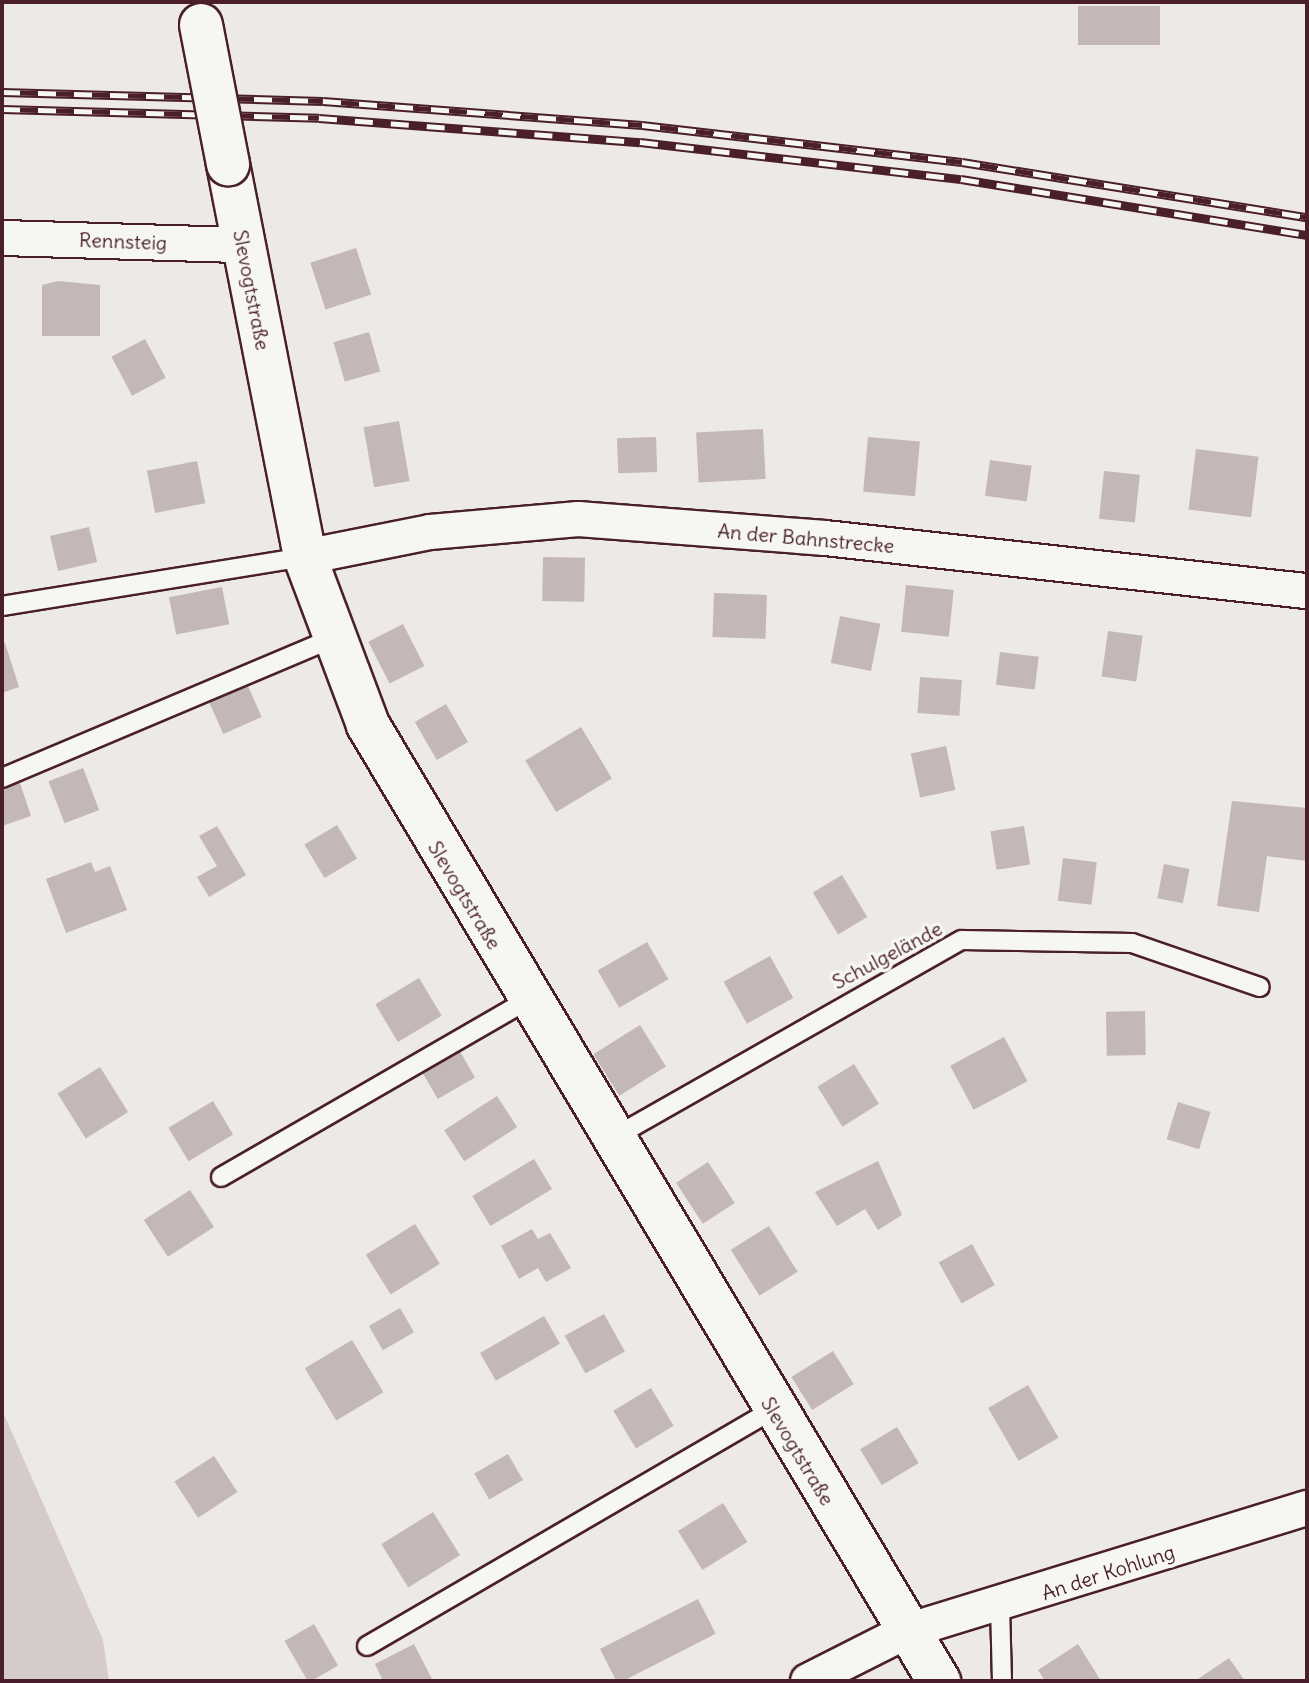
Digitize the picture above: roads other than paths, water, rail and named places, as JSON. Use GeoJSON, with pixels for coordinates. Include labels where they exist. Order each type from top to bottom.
{"type":"FeatureCollection","features":[{"type":"Feature","properties":{"kind":"street","name":"Slevogtstraße"},"geometry":{"type":"LineString","coordinates":[[199,14],[305,557],[368,725],[611,1139],[939,1681]]}},
{"type":"Feature","properties":{"kind":"street","name":"Rennsteig"},"geometry":{"type":"LineString","coordinates":[[2,238],[243,245]]}},
{"type":"Feature","properties":{"kind":"street","name":"An der Bahnstrecke"},"geometry":{"type":"LineString","coordinates":[[305,557],[430,532],[578,519],[825,538],[1307,591]]}},
{"type":"Feature","properties":{"kind":"street","name":"An der Kohlung"},"geometry":{"type":"LineString","coordinates":[[808,1681],[907,1631],[1000,1605],[1307,1508]]}},
{"type":"Feature","properties":{"kind":"lane"},"geometry":{"type":"LineString","coordinates":[[2,606],[305,557]]}},
{"type":"Feature","properties":{"kind":"lane"},"geometry":{"type":"LineString","coordinates":[[2,778],[333,638]]}},
{"type":"Feature","properties":{"kind":"lane","name":"Schulgelände"},"geometry":{"type":"LineString","coordinates":[[611,1139],[962,940],[1132,943],[1260,987]]}},
{"type":"Feature","properties":{"kind":"lane"},"geometry":{"type":"LineString","coordinates":[[221,1177],[528,1000]]}},
{"type":"Feature","properties":{"kind":"lane"},"geometry":{"type":"LineString","coordinates":[[367,1646],[773,1410]]}},
{"type":"Feature","properties":{"kind":"lane"},"geometry":{"type":"LineString","coordinates":[[1000,1605],[1002,1681]]}},
{"type":"Feature","properties":{"kind":"railway"},"geometry":{"type":"LineString","coordinates":[[2,92],[323,101],[642,125],[962,162],[1307,217]]}},
{"type":"Feature","properties":{"kind":"railway"},"geometry":{"type":"LineString","coordinates":[[2,109],[319,118],[640,142],[961,179],[1307,235]]}}]}
